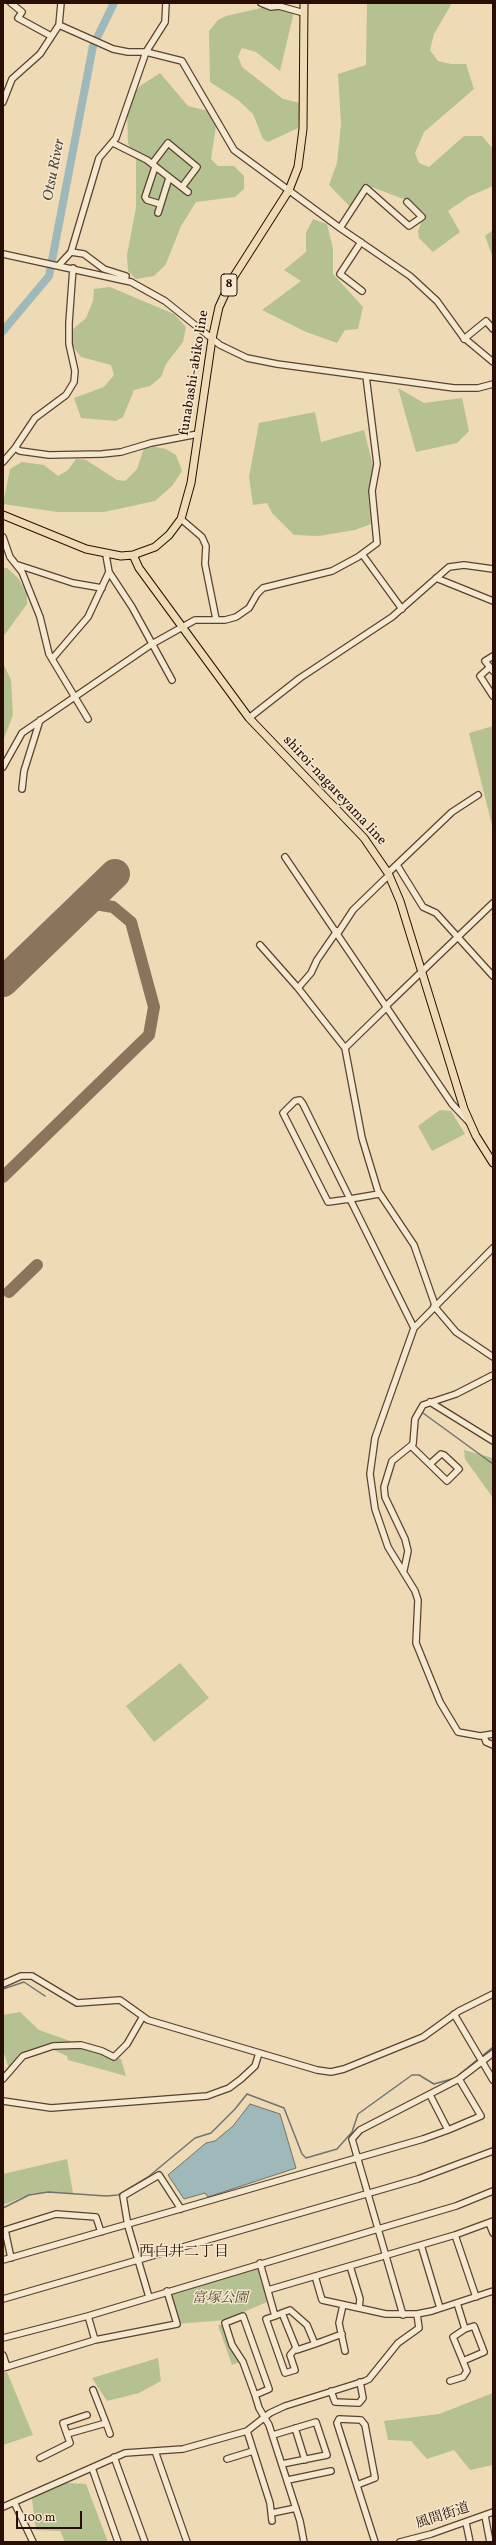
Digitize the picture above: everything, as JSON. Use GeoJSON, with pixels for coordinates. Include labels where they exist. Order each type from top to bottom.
{"type":"FeatureCollection","features":[{"type":"Feature","properties":{"kind":"main road","name":"funabashi-abiko line"},"geometry":{"type":"LineString","coordinates":[[3,515],[106,555],[133,555],[164,541],[181,519],[188,498],[212,339],[219,307],[231,281],[289,190],[298,167],[302,142],[304,3]]}},
{"type":"Feature","properties":{"kind":"main road","name":"shiroi-nagareyama line"},"geometry":{"type":"LineString","coordinates":[[133,555],[139,568],[249,718],[364,838],[388,874],[400,901],[468,1122],[493,1163]]}},
{"type":"Feature","properties":{"kind":"street"},"geometry":{"type":"LineString","coordinates":[[11,3],[22,12],[18,18],[51,36]]}},
{"type":"Feature","properties":{"kind":"street"},"geometry":{"type":"LineString","coordinates":[[3,102],[12,79],[40,54],[59,25],[61,3]]}},
{"type":"Feature","properties":{"kind":"street"},"geometry":{"type":"LineString","coordinates":[[58,265],[71,252],[99,158],[113,143],[118,133],[146,52],[165,22],[166,3]]}},
{"type":"Feature","properties":{"kind":"street"},"geometry":{"type":"LineString","coordinates":[[261,3],[271,7],[279,6],[304,13]]}},
{"type":"Feature","properties":{"kind":"street"},"geometry":{"type":"LineString","coordinates":[[59,25],[98,44],[128,52],[146,52],[182,61],[234,150],[340,228],[388,259],[421,284],[437,301],[464,339],[493,362]]}},
{"type":"Feature","properties":{"kind":"street"},"geometry":{"type":"LineString","coordinates":[[113,143],[154,165],[188,192]]}},
{"type":"Feature","properties":{"kind":"street"},"geometry":{"type":"LineString","coordinates":[[160,204],[147,200],[145,197],[154,165],[168,143],[197,167],[182,187]]}},
{"type":"Feature","properties":{"kind":"street"},"geometry":{"type":"LineString","coordinates":[[158,213],[169,178]]}},
{"type":"Feature","properties":{"kind":"street"},"geometry":{"type":"LineString","coordinates":[[340,228],[366,188],[409,226],[422,217],[407,202]]}},
{"type":"Feature","properties":{"kind":"street"},"geometry":{"type":"LineString","coordinates":[[361,242],[340,274],[362,291]]}},
{"type":"Feature","properties":{"kind":"street"},"geometry":{"type":"LineString","coordinates":[[71,252],[84,254],[104,269],[126,276],[125,280]]}},
{"type":"Feature","properties":{"kind":"street"},"geometry":{"type":"LineString","coordinates":[[3,254],[125,280],[153,292],[212,339],[247,358],[454,388],[478,388],[493,384]]}},
{"type":"Feature","properties":{"kind":"street"},"geometry":{"type":"LineString","coordinates":[[3,462],[15,448],[35,418],[66,395],[74,382],[75,371],[69,344],[73,268]]}},
{"type":"Feature","properties":{"kind":"street"},"geometry":{"type":"LineString","coordinates":[[464,339],[486,321],[493,329]]}},
{"type":"Feature","properties":{"kind":"street"},"geometry":{"type":"LineString","coordinates":[[3,767],[18,737],[40,720],[76,698],[152,644],[182,626],[200,619],[225,620],[244,613],[263,588],[320,575],[350,563],[377,543],[372,491],[377,464],[366,376]]}},
{"type":"Feature","properties":{"kind":"street"},"geometry":{"type":"LineString","coordinates":[[15,448],[20,451],[49,455],[102,454],[121,452],[151,443],[198,434]]}},
{"type":"Feature","properties":{"kind":"street"},"geometry":{"type":"LineString","coordinates":[[181,519],[202,537],[206,546],[205,564],[216,619]]}},
{"type":"Feature","properties":{"kind":"street"},"geometry":{"type":"LineString","coordinates":[[3,537],[6,550],[18,565],[40,618],[49,654],[88,719]]}},
{"type":"Feature","properties":{"kind":"street"},"geometry":{"type":"LineString","coordinates":[[362,554],[402,609]]}},
{"type":"Feature","properties":{"kind":"street"},"geometry":{"type":"LineString","coordinates":[[106,555],[109,572],[120,586],[172,680]]}},
{"type":"Feature","properties":{"kind":"street"},"geometry":{"type":"LineString","coordinates":[[249,718],[300,678],[402,609],[449,567],[455,564],[493,569]]}},
{"type":"Feature","properties":{"kind":"street"},"geometry":{"type":"LineString","coordinates":[[18,565],[73,583],[102,588]]}},
{"type":"Feature","properties":{"kind":"street"},"geometry":{"type":"LineString","coordinates":[[52,659],[88,617],[109,572]]}},
{"type":"Feature","properties":{"kind":"street"},"geometry":{"type":"LineString","coordinates":[[436,578],[493,601]]}},
{"type":"Feature","properties":{"kind":"street"},"geometry":{"type":"LineString","coordinates":[[493,656],[485,661],[491,669],[480,676],[493,696]]}},
{"type":"Feature","properties":{"kind":"street"},"geometry":{"type":"LineString","coordinates":[[22,789],[24,771],[40,720]]}},
{"type":"Feature","properties":{"kind":"street"},"geometry":{"type":"LineString","coordinates":[[298,988],[311,973],[317,960],[353,910],[452,812],[478,795]]}},
{"type":"Feature","properties":{"kind":"street"},"geometry":{"type":"LineString","coordinates":[[285,857],[338,932],[452,1104],[468,1122]]}},
{"type":"Feature","properties":{"kind":"street"},"geometry":{"type":"LineString","coordinates":[[397,866],[423,907],[436,912],[493,976]]}},
{"type":"Feature","properties":{"kind":"street"},"geometry":{"type":"LineString","coordinates":[[345,1048],[493,903]]}},
{"type":"Feature","properties":{"kind":"street"},"geometry":{"type":"LineString","coordinates":[[260,945],[298,988],[345,1048],[362,1138],[378,1194],[407,1231],[414,1245],[435,1306],[456,1332],[493,1358]]}},
{"type":"Feature","properties":{"kind":"street"},"geometry":{"type":"LineString","coordinates":[[378,1194],[350,1199],[328,1202],[284,1113],[295,1101],[300,1100],[303,1104],[350,1199],[414,1328]]}},
{"type":"Feature","properties":{"kind":"street"},"geometry":{"type":"LineString","coordinates":[[493,1248],[414,1328],[376,1433],[371,1464],[371,1486],[375,1509],[388,1547],[404,1570],[418,1600],[416,1631],[418,1648],[440,1702],[456,1730],[482,1736],[493,1734]]}},
{"type":"Feature","properties":{"kind":"street"},"geometry":{"type":"LineString","coordinates":[[404,1570],[408,1551],[400,1525],[385,1496],[384,1487],[392,1461],[413,1444],[415,1419],[423,1405],[456,1394],[493,1375]]}},
{"type":"Feature","properties":{"kind":"street"},"geometry":{"type":"LineString","coordinates":[[430,1402],[493,1441]]}},
{"type":"Feature","properties":{"kind":"street"},"geometry":{"type":"LineString","coordinates":[[411,1446],[447,1481],[459,1469],[441,1454],[430,1464]]}},
{"type":"Feature","properties":{"kind":"street"},"geometry":{"type":"LineString","coordinates":[[482,1736],[486,1742],[493,1745]]}},
{"type":"Feature","properties":{"kind":"street"},"geometry":{"type":"LineString","coordinates":[[3,1984],[21,1976],[32,1976],[77,2003],[120,2000],[142,2018],[317,2070],[338,2071],[423,2037],[454,2014],[493,1994]]}},
{"type":"Feature","properties":{"kind":"street"},"geometry":{"type":"LineString","coordinates":[[454,2014],[493,2080]]}},
{"type":"Feature","properties":{"kind":"street"},"geometry":{"type":"LineString","coordinates":[[3,2079],[23,2056],[53,2046],[81,2044],[114,2057],[127,2044],[142,2018]]}},
{"type":"Feature","properties":{"kind":"street"},"geometry":{"type":"LineString","coordinates":[[3,2101],[56,2108],[208,2096],[229,2088],[241,2079],[255,2066],[259,2053]]}},
{"type":"Feature","properties":{"kind":"street"},"geometry":{"type":"LineString","coordinates":[[403,2314],[356,2158],[352,2139],[354,2134],[459,2079],[480,2059],[493,2053]]}},
{"type":"Feature","properties":{"kind":"street"},"geometry":{"type":"LineString","coordinates":[[3,2260],[101,2232],[128,2226],[448,2130],[480,2116],[459,2079]]}},
{"type":"Feature","properties":{"kind":"street"},"geometry":{"type":"LineString","coordinates":[[430,2095],[448,2130]]}},
{"type":"Feature","properties":{"kind":"street"},"geometry":{"type":"LineString","coordinates":[[3,2299],[418,2180],[493,2151]]}},
{"type":"Feature","properties":{"kind":"street"},"geometry":{"type":"LineString","coordinates":[[149,2297],[128,2226],[123,2196],[159,2175],[181,2209]]}},
{"type":"Feature","properties":{"kind":"street"},"geometry":{"type":"LineString","coordinates":[[3,2338],[88,2316],[167,2291],[456,2206],[493,2190]]}},
{"type":"Feature","properties":{"kind":"street"},"geometry":{"type":"LineString","coordinates":[[11,2258],[5,2230],[56,2214],[96,2217],[101,2232]]}},
{"type":"Feature","properties":{"kind":"street"},"geometry":{"type":"LineString","coordinates":[[268,2290],[455,2235],[491,2222],[493,2233]]}},
{"type":"Feature","properties":{"kind":"street"},"geometry":{"type":"LineString","coordinates":[[455,2235],[476,2297]]}},
{"type":"Feature","properties":{"kind":"street"},"geometry":{"type":"LineString","coordinates":[[421,2245],[440,2308]]}},
{"type":"Feature","properties":{"kind":"street"},"geometry":{"type":"LineString","coordinates":[[260,2264],[275,2316]]}},
{"type":"Feature","properties":{"kind":"street"},"geometry":{"type":"LineString","coordinates":[[350,2266],[360,2299],[359,2308]]}},
{"type":"Feature","properties":{"kind":"street"},"geometry":{"type":"LineString","coordinates":[[315,2276],[322,2300],[386,2314],[417,2314],[493,2291]]}},
{"type":"Feature","properties":{"kind":"street"},"geometry":{"type":"LineString","coordinates":[[3,2355],[5,2368],[95,2340],[177,2324],[167,2291]]}},
{"type":"Feature","properties":{"kind":"street"},"geometry":{"type":"LineString","coordinates":[[457,2303],[465,2329]]}},
{"type":"Feature","properties":{"kind":"street"},"geometry":{"type":"LineString","coordinates":[[343,2305],[339,2323],[345,2351]]}},
{"type":"Feature","properties":{"kind":"street"},"geometry":{"type":"LineString","coordinates":[[296,2348],[290,2355],[295,2370],[285,2374],[266,2319],[290,2310],[308,2324],[315,2344]]}},
{"type":"Feature","properties":{"kind":"street"},"geometry":{"type":"LineString","coordinates":[[282,2313],[296,2348]]}},
{"type":"Feature","properties":{"kind":"street"},"geometry":{"type":"LineString","coordinates":[[3,2506],[131,2451],[191,2447],[247,2431],[264,2417],[285,2406],[369,2379],[398,2343],[419,2328],[417,2314]]}},
{"type":"Feature","properties":{"kind":"street"},"geometry":{"type":"LineString","coordinates":[[88,2316],[95,2340]]}},
{"type":"Feature","properties":{"kind":"street"},"geometry":{"type":"LineString","coordinates":[[254,2395],[269,2389],[243,2316],[224,2322],[232,2345],[243,2362],[254,2395],[273,2435],[288,2480],[304,2542]]}},
{"type":"Feature","properties":{"kind":"street"},"geometry":{"type":"LineString","coordinates":[[450,2381],[463,2377],[467,2371],[453,2337],[465,2329],[474,2326],[484,2352],[463,2360]]}},
{"type":"Feature","properties":{"kind":"street"},"geometry":{"type":"LineString","coordinates":[[296,2348],[297,2350],[342,2334]]}},
{"type":"Feature","properties":{"kind":"street"},"geometry":{"type":"LineString","coordinates":[[331,2391],[335,2402],[359,2403],[363,2398],[360,2382]]}},
{"type":"Feature","properties":{"kind":"street"},"geometry":{"type":"LineString","coordinates":[[93,2390],[110,2434]]}},
{"type":"Feature","properties":{"kind":"street"},"geometry":{"type":"LineString","coordinates":[[40,2458],[70,2443],[63,2423],[87,2415]]}},
{"type":"Feature","properties":{"kind":"street"},"geometry":{"type":"LineString","coordinates":[[357,2485],[375,2478],[365,2425],[361,2420],[339,2420],[337,2422],[375,2542]]}},
{"type":"Feature","properties":{"kind":"street"},"geometry":{"type":"LineString","coordinates":[[273,2435],[316,2422],[327,2455],[282,2464]]}},
{"type":"Feature","properties":{"kind":"street"},"geometry":{"type":"LineString","coordinates":[[67,2434],[106,2423]]}},
{"type":"Feature","properties":{"kind":"street"},"geometry":{"type":"LineString","coordinates":[[295,2428],[305,2460]]}},
{"type":"Feature","properties":{"kind":"street"},"geometry":{"type":"LineString","coordinates":[[247,2431],[272,2513],[272,2520]]}},
{"type":"Feature","properties":{"kind":"street"},"geometry":{"type":"LineString","coordinates":[[155,2450],[187,2542]]}},
{"type":"Feature","properties":{"kind":"street"},"geometry":{"type":"LineString","coordinates":[[227,2460],[253,2451]]}},
{"type":"Feature","properties":{"kind":"street"},"geometry":{"type":"LineString","coordinates":[[114,2457],[144,2542]]}},
{"type":"Feature","properties":{"kind":"street"},"geometry":{"type":"LineString","coordinates":[[92,2468],[118,2542]]}},
{"type":"Feature","properties":{"kind":"street"},"geometry":{"type":"LineString","coordinates":[[288,2480],[331,2471]]}},
{"type":"Feature","properties":{"kind":"street"},"geometry":{"type":"LineString","coordinates":[[14,2502],[33,2542]]}},
{"type":"Feature","properties":{"kind":"street"},"geometry":{"type":"LineString","coordinates":[[272,2513],[296,2508]]}},
{"type":"Feature","properties":{"kind":"street","name":"風間街道"},"geometry":{"type":"LineString","coordinates":[[400,2542],[466,2523],[493,2512]]}},
{"type":"Feature","properties":{"kind":"street"},"geometry":{"type":"LineString","coordinates":[[485,2516],[490,2542]]}},
{"type":"Feature","properties":{"kind":"street"},"geometry":{"type":"LineString","coordinates":[[466,2523],[470,2542]]}},
{"type":"Feature","properties":{"kind":"green space"},"geometry":{"type":"Polygon","coordinates":[[[367,3],[452,3],[434,34],[430,50],[438,61],[451,64],[466,64],[474,89],[424,132],[415,153],[419,163],[429,167],[464,136],[482,136],[493,149],[493,186],[468,197],[448,211],[460,232],[433,252],[419,238],[418,231],[425,214],[406,200],[372,187],[351,208],[329,185],[337,163],[341,124],[338,74],[366,65],[367,3]]]}},
{"type":"Feature","properties":{"kind":"green space"},"geometry":{"type":"Polygon","coordinates":[[[261,8],[279,8],[294,12],[280,71],[256,52],[242,48],[238,56],[242,67],[283,99],[300,103],[298,128],[268,142],[263,139],[253,114],[238,100],[210,82],[209,31],[218,20],[226,16],[261,8]]]}},
{"type":"Feature","properties":{"kind":"green space"},"geometry":{"type":"Polygon","coordinates":[[[160,73],[188,106],[208,111],[216,126],[211,159],[218,166],[234,166],[244,176],[244,189],[235,197],[196,202],[181,226],[166,264],[154,276],[136,279],[128,271],[127,255],[136,208],[136,160],[128,143],[127,111],[131,98],[140,86],[160,73]]]}},
{"type":"Feature","properties":{"kind":"green space"},"geometry":{"type":"Polygon","coordinates":[[[313,219],[327,224],[333,249],[333,274],[363,307],[358,329],[345,330],[337,343],[306,332],[262,310],[301,281],[284,270],[306,252],[306,233],[313,219]]]}},
{"type":"Feature","properties":{"kind":"green space"},"geometry":{"type":"Polygon","coordinates":[[[493,230],[493,258],[485,236],[493,230]]]}},
{"type":"Feature","properties":{"kind":"green space"},"geometry":{"type":"Polygon","coordinates":[[[110,287],[174,314],[186,327],[183,342],[166,364],[161,377],[150,386],[134,390],[123,417],[116,421],[81,418],[74,398],[104,387],[114,375],[111,365],[81,357],[72,345],[72,330],[86,318],[93,301],[94,289],[110,287]]]}},
{"type":"Feature","properties":{"kind":"green space"},"geometry":{"type":"Polygon","coordinates":[[[398,388],[424,403],[462,398],[469,431],[457,443],[416,452],[398,388]]]}},
{"type":"Feature","properties":{"kind":"green space"},"geometry":{"type":"Polygon","coordinates":[[[315,412],[321,442],[364,430],[373,466],[368,494],[371,524],[355,530],[319,536],[294,535],[272,513],[267,503],[253,505],[249,477],[259,423],[315,412]]]}},
{"type":"Feature","properties":{"kind":"green space"},"geometry":{"type":"Polygon","coordinates":[[[145,445],[166,449],[176,455],[182,471],[172,486],[155,501],[104,512],[57,512],[3,504],[10,469],[22,462],[44,465],[58,476],[68,470],[76,459],[86,460],[117,480],[125,481],[137,469],[145,445]]]}},
{"type":"Feature","properties":{"kind":"green space"},"geometry":{"type":"Polygon","coordinates":[[[3,568],[7,568],[18,578],[27,593],[27,604],[3,637],[3,568]]]}},
{"type":"Feature","properties":{"kind":"green space"},"geometry":{"type":"Polygon","coordinates":[[[3,663],[11,680],[13,715],[3,741],[3,663]]]}},
{"type":"Feature","properties":{"kind":"green space"},"geometry":{"type":"Polygon","coordinates":[[[493,726],[493,829],[469,733],[493,726]]]}},
{"type":"Feature","properties":{"kind":"green space"},"geometry":{"type":"Polygon","coordinates":[[[440,1110],[451,1111],[465,1134],[432,1151],[418,1126],[440,1110]]]}},
{"type":"Feature","properties":{"kind":"green space"},"geometry":{"type":"Polygon","coordinates":[[[464,1450],[493,1458],[493,1498],[465,1459],[464,1450]]]}},
{"type":"Feature","properties":{"kind":"green space"},"geometry":{"type":"Polygon","coordinates":[[[180,1663],[209,1698],[154,1742],[126,1706],[180,1663]]]}},
{"type":"Feature","properties":{"kind":"green space"},"geometry":{"type":"Polygon","coordinates":[[[20,2012],[39,2030],[121,2059],[126,2076],[68,2060],[67,2056],[51,2049],[28,2050],[9,2069],[3,2050],[3,2015],[20,2012]]]}},
{"type":"Feature","properties":{"kind":"green space"},"geometry":{"type":"Polygon","coordinates":[[[67,2159],[73,2193],[33,2193],[3,2205],[3,2174],[67,2159]]]}},
{"type":"Feature","properties":{"kind":"green space","name":"富塚公園"},"geometry":{"type":"Polygon","coordinates":[[[260,2264],[267,2302],[225,2320],[177,2324],[170,2293],[260,2264]]]}},
{"type":"Feature","properties":{"kind":"green space"},"geometry":{"type":"Polygon","coordinates":[[[218,2325],[223,2325],[239,2362],[232,2365],[218,2325]]]}},
{"type":"Feature","properties":{"kind":"green space"},"geometry":{"type":"Polygon","coordinates":[[[158,2358],[161,2381],[139,2393],[107,2401],[92,2378],[158,2358]]]}},
{"type":"Feature","properties":{"kind":"green space"},"geometry":{"type":"Polygon","coordinates":[[[7,2372],[33,2435],[3,2445],[3,2373],[7,2372]]]}},
{"type":"Feature","properties":{"kind":"green space"},"geometry":{"type":"Polygon","coordinates":[[[493,2393],[493,2465],[470,2470],[454,2450],[427,2459],[411,2441],[388,2440],[384,2421],[439,2414],[493,2393]]]}},
{"type":"Feature","properties":{"kind":"green space"},"geometry":{"type":"Polygon","coordinates":[[[54,2484],[86,2484],[108,2542],[65,2542],[60,2531],[36,2530],[31,2492],[54,2484]]]}},
{"type":"Feature","properties":{"kind":"water"},"geometry":{"type":"Polygon","coordinates":[[[250,2104],[280,2114],[296,2168],[208,2197],[205,2193],[184,2199],[168,2175],[206,2143],[215,2141],[233,2126],[250,2104]]]}},
{"type":"Feature","properties":{"kind":"waterway","name":"Otsu River"},"geometry":{"type":"LineString","coordinates":[[3,331],[49,276],[93,46],[114,3]]}},
{"type":"Feature","properties":{"kind":"waterway"},"geometry":{"type":"LineString","coordinates":[[423,1413],[493,1464]]}},
{"type":"Feature","properties":{"kind":"waterway"},"geometry":{"type":"LineString","coordinates":[[3,1989],[24,1982],[45,1996]]}},
{"type":"Feature","properties":{"kind":"waterway"},"geometry":{"type":"LineString","coordinates":[[3,2208],[29,2195],[48,2192],[106,2196],[118,2195],[148,2177],[195,2138],[211,2133],[235,2109],[247,2094],[284,2108],[302,2154],[306,2158],[337,2149],[352,2132],[358,2114],[412,2075],[419,2075],[434,2084],[455,2078],[493,2047]]}},
{"type":"Feature","properties":{"kind":"taxiway"},"geometry":{"type":"LineString","coordinates":[[3,1177],[149,1035],[154,1007],[131,922],[113,907],[95,904],[80,908]]}},
{"type":"Feature","properties":{"kind":"taxiway"},"geometry":{"type":"LineString","coordinates":[[9,1292],[37,1265]]}},
{"type":"Feature","properties":{"kind":"runway"},"geometry":{"type":"LineString","coordinates":[[3,982],[115,874]]}},
{"type":"Feature","properties":{"kind":"district","name":"西白井二丁目"},"geometry":{"type":"Point","coordinates":[184,2253]}}]}
